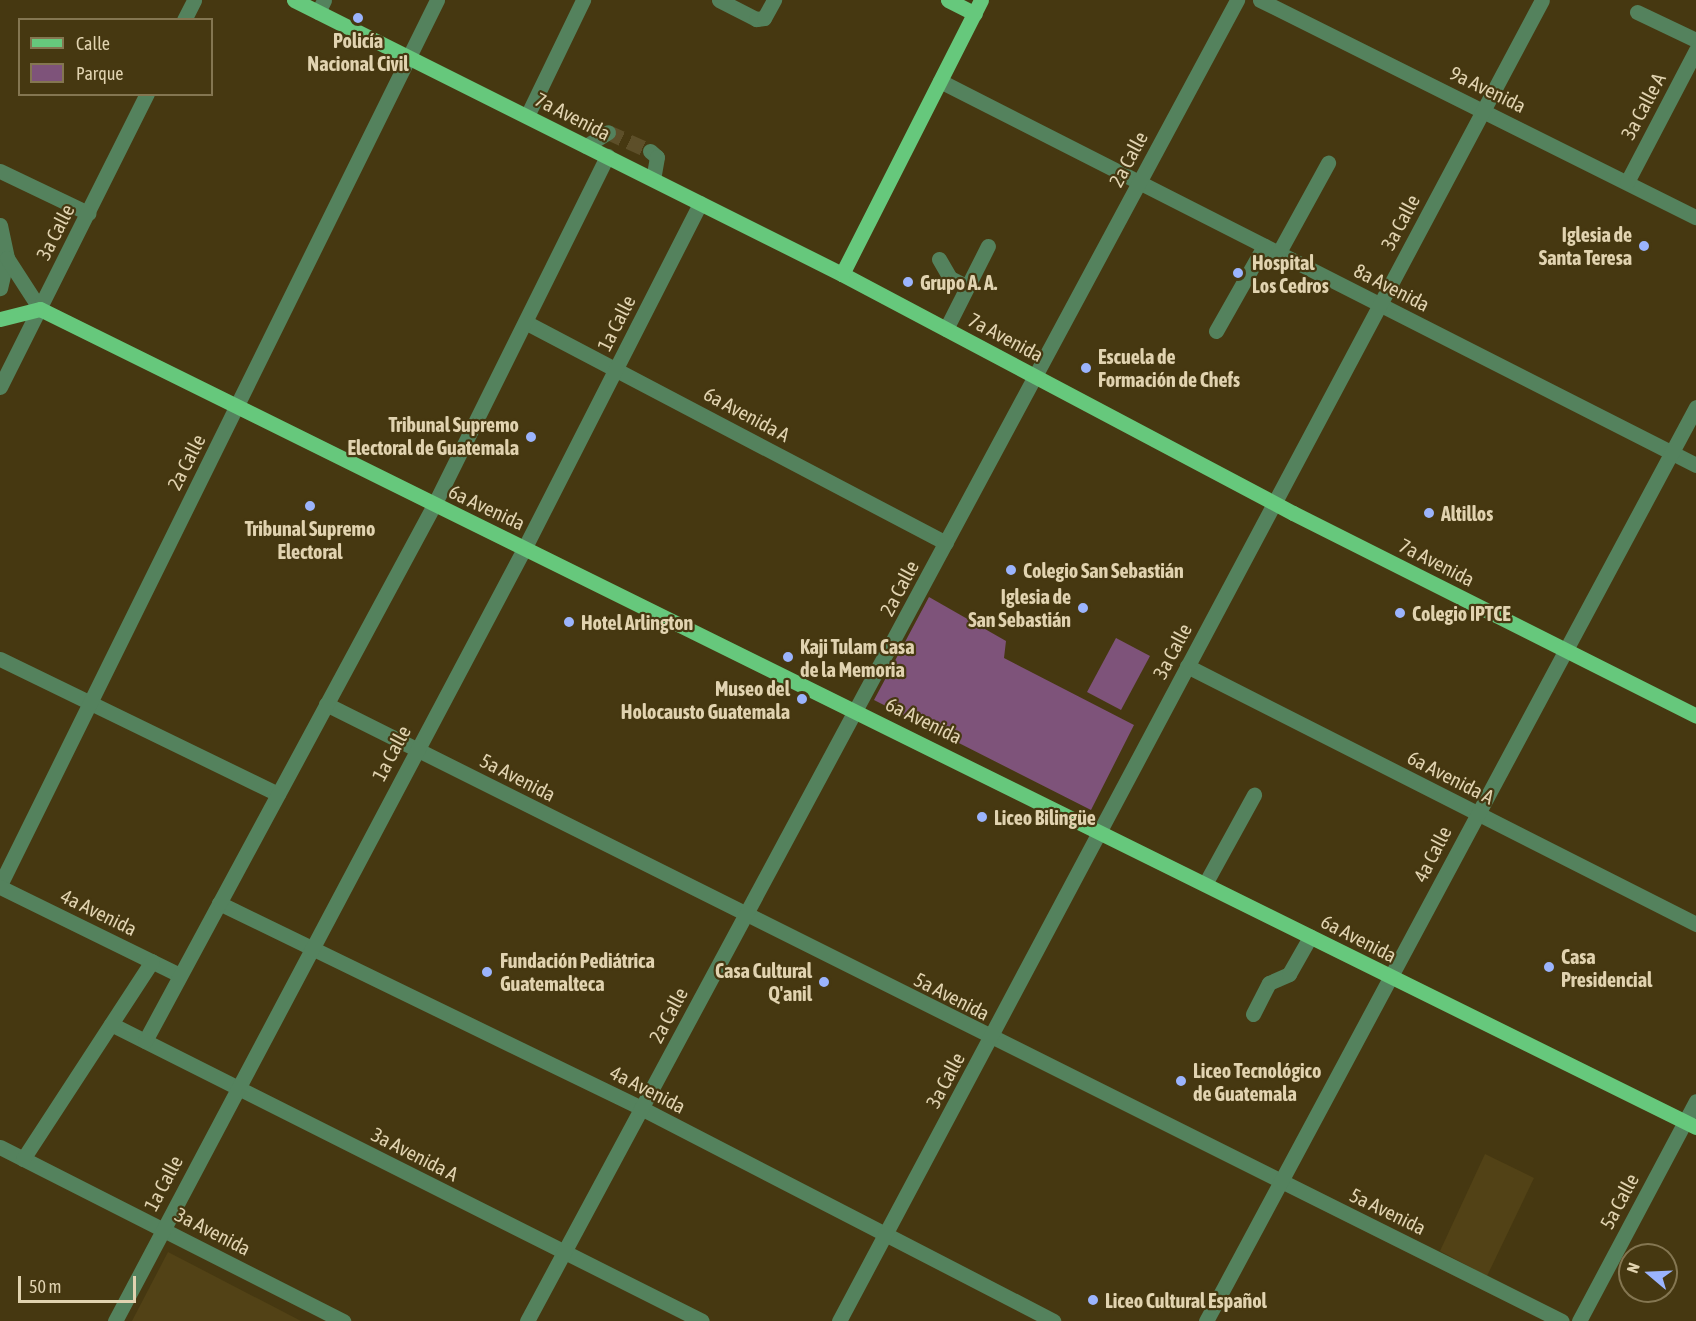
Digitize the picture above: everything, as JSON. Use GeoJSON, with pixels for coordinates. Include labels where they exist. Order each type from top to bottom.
{"type":"FeatureCollection","features":[{"type":"Feature","properties":{"kind":"main road","name":"7a Avenida"},"geometry":{"type":"LineString","coordinates":[[294,0],[321,6],[405,55],[842,274],[1274,503],[1696,716]]}},
{"type":"Feature","properties":{"kind":"main road"},"geometry":{"type":"LineString","coordinates":[[842,274],[978,7],[948,0]]}},
{"type":"Feature","properties":{"kind":"main road"},"geometry":{"type":"LineString","coordinates":[[0,319],[40,309]]}},
{"type":"Feature","properties":{"kind":"main road","name":"6a Avenida"},"geometry":{"type":"LineString","coordinates":[[40,309],[434,505],[525,547],[1100,830],[1690,1125]]}},
{"type":"Feature","properties":{"kind":"street"},"geometry":{"type":"LineString","coordinates":[[185,18],[194,0]]}},
{"type":"Feature","properties":{"kind":"street","name":"2a Calle"},"geometry":{"type":"LineString","coordinates":[[0,886],[89,702],[237,407],[405,55],[436,0]]}},
{"type":"Feature","properties":{"kind":"street"},"geometry":{"type":"LineString","coordinates":[[527,116],[583,0]]}},
{"type":"Feature","properties":{"kind":"street"},"geometry":{"type":"LineString","coordinates":[[719,0],[756,19],[764,18],[774,0]]}},
{"type":"Feature","properties":{"kind":"street","name":"2a Calle"},"geometry":{"type":"LineString","coordinates":[[527,1321],[1237,0]]}},
{"type":"Feature","properties":{"kind":"street","name":"9a Avenida"},"geometry":{"type":"LineString","coordinates":[[1260,0],[1696,217]]}},
{"type":"Feature","properties":{"kind":"street","name":"3a Calle"},"geometry":{"type":"LineString","coordinates":[[838,1321],[990,1040],[1542,0]]}},
{"type":"Feature","properties":{"kind":"street"},"geometry":{"type":"LineString","coordinates":[[1637,12],[1696,40]]}},
{"type":"Feature","properties":{"kind":"street","name":"3a Calle A"},"geometry":{"type":"LineString","coordinates":[[1627,182],[1696,50]]}},
{"type":"Feature","properties":{"kind":"street","name":"8a Avenida"},"geometry":{"type":"LineString","coordinates":[[940,81],[1696,465]]}},
{"type":"Feature","properties":{"kind":"street","name":"3a Calle"},"geometry":{"type":"LineString","coordinates":[[0,387],[146,96]]}},
{"type":"Feature","properties":{"kind":"street"},"geometry":{"type":"LineString","coordinates":[[586,146],[608,132]]}},
{"type":"Feature","properties":{"kind":"street"},"geometry":{"type":"LineString","coordinates":[[650,151],[657,157],[653,179]]}},
{"type":"Feature","properties":{"kind":"street"},"geometry":{"type":"LineString","coordinates":[[145,1041],[434,505],[527,323],[607,156]]}},
{"type":"Feature","properties":{"kind":"street"},"geometry":{"type":"LineString","coordinates":[[1279,252],[1328,163]]}},
{"type":"Feature","properties":{"kind":"street"},"geometry":{"type":"LineString","coordinates":[[0,171],[88,213]]}},
{"type":"Feature","properties":{"kind":"street","name":"1a Calle"},"geometry":{"type":"LineString","coordinates":[[115,1321],[525,547],[700,203]]}},
{"type":"Feature","properties":{"kind":"street"},"geometry":{"type":"LineString","coordinates":[[0,225],[6,258],[0,288]]}},
{"type":"Feature","properties":{"kind":"street"},"geometry":{"type":"LineString","coordinates":[[946,329],[988,246]]}},
{"type":"Feature","properties":{"kind":"street"},"geometry":{"type":"LineString","coordinates":[[1216,330],[1264,246]]}},
{"type":"Feature","properties":{"kind":"street"},"geometry":{"type":"LineString","coordinates":[[6,258],[40,309]]}},
{"type":"Feature","properties":{"kind":"street"},"geometry":{"type":"LineString","coordinates":[[939,259],[950,278],[966,286]]}},
{"type":"Feature","properties":{"kind":"street","name":"6a Avenida A"},"geometry":{"type":"LineString","coordinates":[[527,323],[946,543]]}},
{"type":"Feature","properties":{"kind":"street","name":"4a Calle"},"geometry":{"type":"LineString","coordinates":[[1206,1321],[1392,978],[1476,813],[1696,407]]}},
{"type":"Feature","properties":{"kind":"street"},"geometry":{"type":"LineString","coordinates":[[0,659],[278,794]]}},
{"type":"Feature","properties":{"kind":"street","name":"6a Avenida A"},"geometry":{"type":"LineString","coordinates":[[1187,666],[1696,924]]}},
{"type":"Feature","properties":{"kind":"street","name":"5a Avenida"},"geometry":{"type":"LineString","coordinates":[[326,704],[990,1040],[1562,1321]]}},
{"type":"Feature","properties":{"kind":"street"},"geometry":{"type":"LineString","coordinates":[[1205,884],[1254,795]]}},
{"type":"Feature","properties":{"kind":"street","name":"4a Avenida"},"geometry":{"type":"LineString","coordinates":[[0,886],[180,975]]}},
{"type":"Feature","properties":{"kind":"street","name":"4a Avenida"},"geometry":{"type":"LineString","coordinates":[[219,903],[314,946],[641,1108],[884,1237],[1053,1321]]}},
{"type":"Feature","properties":{"kind":"street"},"geometry":{"type":"LineString","coordinates":[[1253,1014],[1269,983],[1289,974],[1310,937]]}},
{"type":"Feature","properties":{"kind":"street"},"geometry":{"type":"LineString","coordinates":[[23,1159],[152,961]]}},
{"type":"Feature","properties":{"kind":"street","name":"3a Avenida A"},"geometry":{"type":"LineString","coordinates":[[111,1024],[702,1321]]}},
{"type":"Feature","properties":{"kind":"street","name":"5a Calle"},"geometry":{"type":"LineString","coordinates":[[1579,1321],[1690,1125],[1696,1101]]}},
{"type":"Feature","properties":{"kind":"street","name":"3a Avenida"},"geometry":{"type":"LineString","coordinates":[[0,1147],[343,1321]]}},
{"type":"Feature","properties":{"kind":"shaded area"},"geometry":{"type":"Polygon","coordinates":[[[1485,1154],[1534,1178],[1487,1276],[1440,1251],[1485,1154]]]}},
{"type":"Feature","properties":{"kind":"shaded area"},"geometry":{"type":"Polygon","coordinates":[[[168,1252],[301,1321],[132,1321],[168,1252]]]}},
{"type":"Feature","properties":{"kind":"green space"},"geometry":{"type":"Polygon","coordinates":[[[929,597],[1006,641],[1004,658],[1134,725],[1091,810],[874,700],[929,597]]]}},
{"type":"Feature","properties":{"kind":"green space"},"geometry":{"type":"Polygon","coordinates":[[[1116,638],[1150,656],[1121,710],[1087,692],[1116,638]]]}},
{"type":"Feature","properties":{"kind":"tunnel"},"geometry":{"type":"LineString","coordinates":[[608,132],[650,151]]}},
{"type":"Feature","properties":{"kind":"place","name":"Policía Nacional Civil"},"geometry":{"type":"Point","coordinates":[358,18]}},
{"type":"Feature","properties":{"kind":"place","name":"Iglesia de Santa Teresa"},"geometry":{"type":"Point","coordinates":[1644,246]}},
{"type":"Feature","properties":{"kind":"place","name":"Hospital Los Cedros"},"geometry":{"type":"Point","coordinates":[1238,273]}},
{"type":"Feature","properties":{"kind":"place","name":"Grupo A. A."},"geometry":{"type":"Point","coordinates":[908,282]}},
{"type":"Feature","properties":{"kind":"place","name":"Escuela de Formación de Chefs"},"geometry":{"type":"Point","coordinates":[1086,368]}},
{"type":"Feature","properties":{"kind":"place","name":"Tribunal Supremo Electoral de Guatemala"},"geometry":{"type":"Point","coordinates":[531,437]}},
{"type":"Feature","properties":{"kind":"place","name":"Tribunal Supremo Electoral"},"geometry":{"type":"Point","coordinates":[310,506]}},
{"type":"Feature","properties":{"kind":"place","name":"Altillos"},"geometry":{"type":"Point","coordinates":[1429,513]}},
{"type":"Feature","properties":{"kind":"place","name":"Colegio San Sebastián"},"geometry":{"type":"Point","coordinates":[1011,570]}},
{"type":"Feature","properties":{"kind":"place","name":"Iglesia de San Sebastián"},"geometry":{"type":"Point","coordinates":[1083,608]}},
{"type":"Feature","properties":{"kind":"place","name":"Colegio IPTCE"},"geometry":{"type":"Point","coordinates":[1400,613]}},
{"type":"Feature","properties":{"kind":"place","name":"Hotel Arlington"},"geometry":{"type":"Point","coordinates":[569,622]}},
{"type":"Feature","properties":{"kind":"place","name":"Kaji Tulam Casa de la Memoria"},"geometry":{"type":"Point","coordinates":[788,657]}},
{"type":"Feature","properties":{"kind":"place","name":"Museo del Holocausto Guatemala"},"geometry":{"type":"Point","coordinates":[802,699]}},
{"type":"Feature","properties":{"kind":"place","name":"Liceo Bilingüe"},"geometry":{"type":"Point","coordinates":[982,817]}},
{"type":"Feature","properties":{"kind":"place","name":"Casa Presidencial"},"geometry":{"type":"Point","coordinates":[1549,967]}},
{"type":"Feature","properties":{"kind":"place","name":"Fundación Pediátrica Guatemalteca"},"geometry":{"type":"Point","coordinates":[487,972]}},
{"type":"Feature","properties":{"kind":"place","name":"Casa Cultural Q'anil"},"geometry":{"type":"Point","coordinates":[824,982]}},
{"type":"Feature","properties":{"kind":"place","name":"Liceo Tecnológico de Guatemala"},"geometry":{"type":"Point","coordinates":[1181,1081]}},
{"type":"Feature","properties":{"kind":"place","name":"Liceo Cultural Español"},"geometry":{"type":"Point","coordinates":[1093,1300]}}]}
